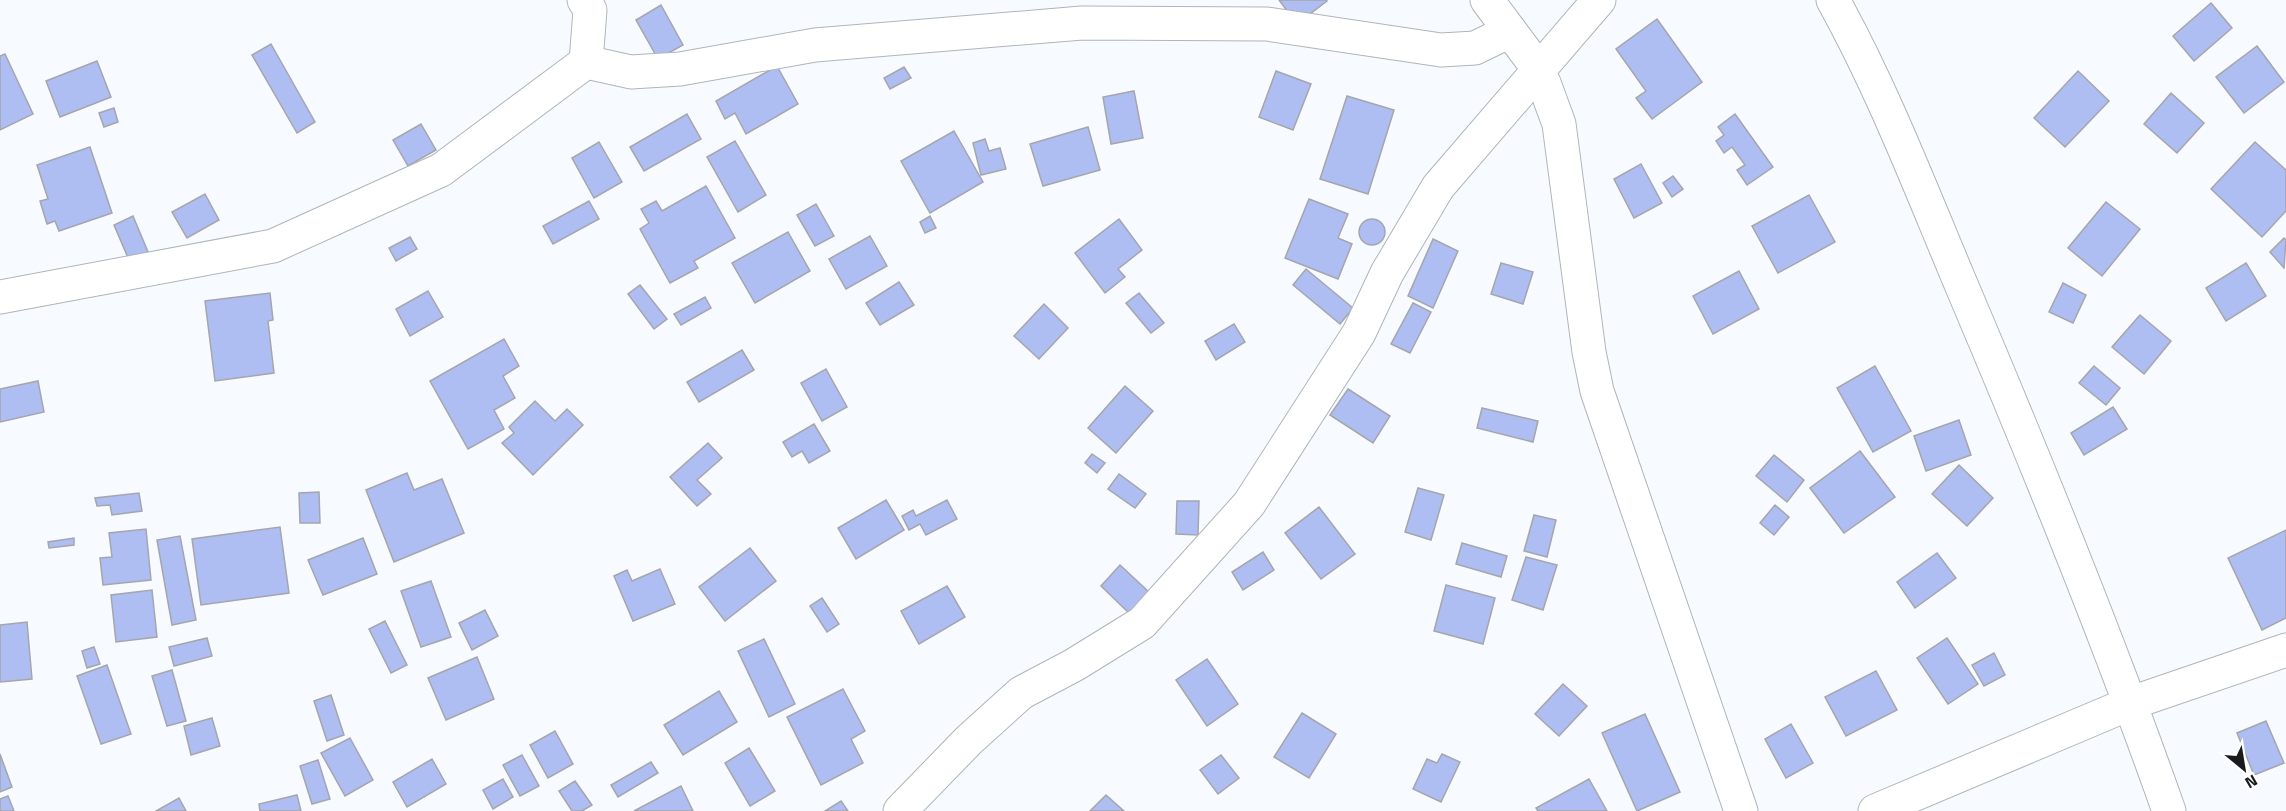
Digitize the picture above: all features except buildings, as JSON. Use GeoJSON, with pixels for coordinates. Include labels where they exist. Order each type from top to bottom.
{"type":"FeatureCollection","features":[{"type":"Feature","properties":{"kind":"street"},"geometry":{"type":"LineString","coordinates":[[0,297],[273,246],[441,170],[586,62],[590,10],[584,0]]}},
{"type":"Feature","properties":{"kind":"street"},"geometry":{"type":"LineString","coordinates":[[1487,0],[1537,70],[1559,124],[1589,352],[1597,391],[1741,811]]}},
{"type":"Feature","properties":{"kind":"street"},"geometry":{"type":"LineString","coordinates":[[900,811],[969,740],[1021,693],[1074,665],[1142,623],[1249,504],[1359,333],[1387,273],[1438,187],[1599,0]]}},
{"type":"Feature","properties":{"kind":"street"},"geometry":{"type":"LineString","coordinates":[[1833,0],[1864,56],[1990,352],[2131,703],[2169,811]]}},
{"type":"Feature","properties":{"kind":"street"},"geometry":{"type":"LineString","coordinates":[[586,62],[631,72],[680,69],[815,45],[1082,23],[1267,24],[1441,50],[1474,48],[1510,31]]}},
{"type":"Feature","properties":{"kind":"street"},"geometry":{"type":"LineString","coordinates":[[1875,811],[2131,703],[2286,650]]}}]}
